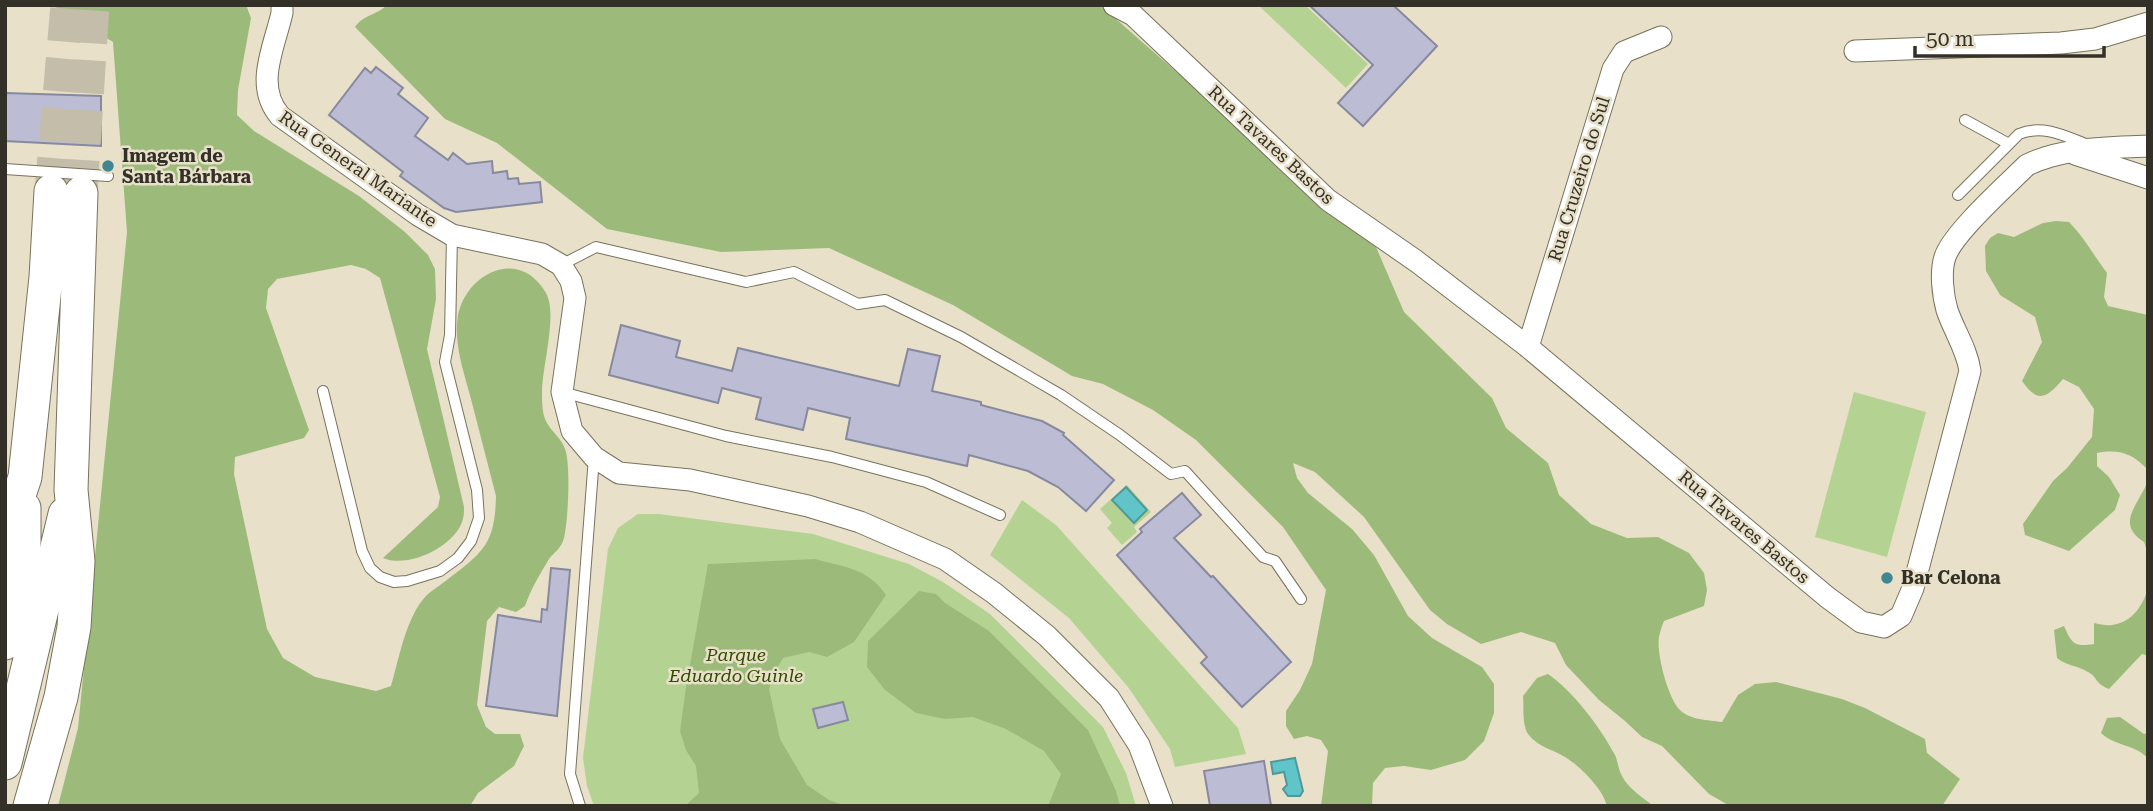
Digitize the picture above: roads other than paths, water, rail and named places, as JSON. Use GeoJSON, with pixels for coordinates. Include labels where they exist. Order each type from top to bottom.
{"type":"FeatureCollection","features":[{"type":"Feature","properties":{"kind":"main road"},"geometry":{"type":"LineString","coordinates":[[5,643],[20,578],[25,477],[46,277],[80,187]]}},
{"type":"Feature","properties":{"kind":"main road"},"geometry":{"type":"LineString","coordinates":[[30,806],[61,697],[74,626],[78,561],[71,490],[80,187]]}},
{"type":"Feature","properties":{"kind":"main road"},"geometry":{"type":"LineString","coordinates":[[5,537],[25,477]]}},
{"type":"Feature","properties":{"kind":"main road"},"geometry":{"type":"LineString","coordinates":[[9,749],[71,490]]}},
{"type":"Feature","properties":{"kind":"street","name":"Rua General Mariante"},"geometry":{"type":"LineString","coordinates":[[282,5],[265,82],[271,106],[280,116],[397,200],[452,234],[542,254],[561,265]]}},
{"type":"Feature","properties":{"kind":"street","name":"Rua Tavares Bastos"},"geometry":{"type":"LineString","coordinates":[[1114,5],[1133,16],[1328,200],[1416,261],[1528,346],[1828,597],[1861,622],[1884,626],[1901,616],[1913,588],[1970,370],[1947,308],[1943,279],[1945,257],[1954,240],[2027,165],[2066,152]]}},
{"type":"Feature","properties":{"kind":"street"},"geometry":{"type":"LineString","coordinates":[[1855,51],[2061,43],[2095,39],[2148,23]]}},
{"type":"Feature","properties":{"kind":"street","name":"Rua Cruzeiro do Sul"},"geometry":{"type":"LineString","coordinates":[[1528,346],[1613,69],[1624,52],[1661,37]]}},
{"type":"Feature","properties":{"kind":"street"},"geometry":{"type":"LineString","coordinates":[[2066,152],[2148,146]]}},
{"type":"Feature","properties":{"kind":"street"},"geometry":{"type":"LineString","coordinates":[[2066,152],[2148,178]]}},
{"type":"Feature","properties":{"kind":"street"},"geometry":{"type":"LineString","coordinates":[[561,265],[571,281],[575,298],[562,392],[572,431],[594,457],[619,473],[690,480],[808,506],[860,522],[945,559],[994,593],[1048,636],[1110,698],[1139,745],[1162,806]]}},
{"type":"Feature","properties":{"kind":"lane"},"geometry":{"type":"LineString","coordinates":[[1965,120],[2009,144]]}},
{"type":"Feature","properties":{"kind":"lane"},"geometry":{"type":"LineString","coordinates":[[1958,195],[2019,134],[2029,130],[2058,133],[2097,149]]}},
{"type":"Feature","properties":{"kind":"lane"},"geometry":{"type":"LineString","coordinates":[[5,169],[80,187]]}},
{"type":"Feature","properties":{"kind":"lane"},"geometry":{"type":"LineString","coordinates":[[323,391],[362,551],[370,568],[380,577],[394,582],[407,581],[440,571],[458,558],[471,541],[479,518],[478,490],[445,362],[450,335],[452,234]]}},
{"type":"Feature","properties":{"kind":"lane"},"geometry":{"type":"LineString","coordinates":[[561,265],[596,247],[746,282],[794,272],[858,304],[885,300],[961,337],[1061,395],[1171,474],[1185,471],[1263,557],[1275,561],[1301,599]]}},
{"type":"Feature","properties":{"kind":"lane"},"geometry":{"type":"LineString","coordinates":[[562,392],[726,436],[832,457],[926,482],[1000,515]]}},
{"type":"Feature","properties":{"kind":"lane"},"geometry":{"type":"LineString","coordinates":[[580,806],[570,774],[594,457]]}},
{"type":"Feature","properties":{"kind":"water"},"geometry":{"type":"Polygon","coordinates":[[[1126,487],[1147,510],[1134,523],[1112,500],[1126,487]]]}},
{"type":"Feature","properties":{"kind":"water"},"geometry":{"type":"Polygon","coordinates":[[[1295,758],[1303,791],[1300,796],[1288,796],[1283,789],[1287,785],[1284,772],[1273,774],[1271,762],[1295,758]]]}},
{"type":"Feature","properties":{"kind":"tunnel"},"geometry":{"type":"LineString","coordinates":[[51,191],[67,5]]}},
{"type":"Feature","properties":{"kind":"tunnel"},"geometry":{"type":"LineString","coordinates":[[81,193],[93,5]]}},
{"type":"Feature","properties":{"kind":"place","name":"Imagem de Santa Bárbara"},"geometry":{"type":"Point","coordinates":[108,166]}},
{"type":"Feature","properties":{"kind":"place","name":"Bar Celona"},"geometry":{"type":"Point","coordinates":[1887,578]}},
{"type":"Feature","properties":{"kind":"park label","name":"Parque Eduardo Guinle"},"geometry":{"type":"Point","coordinates":[736,665]}}]}
